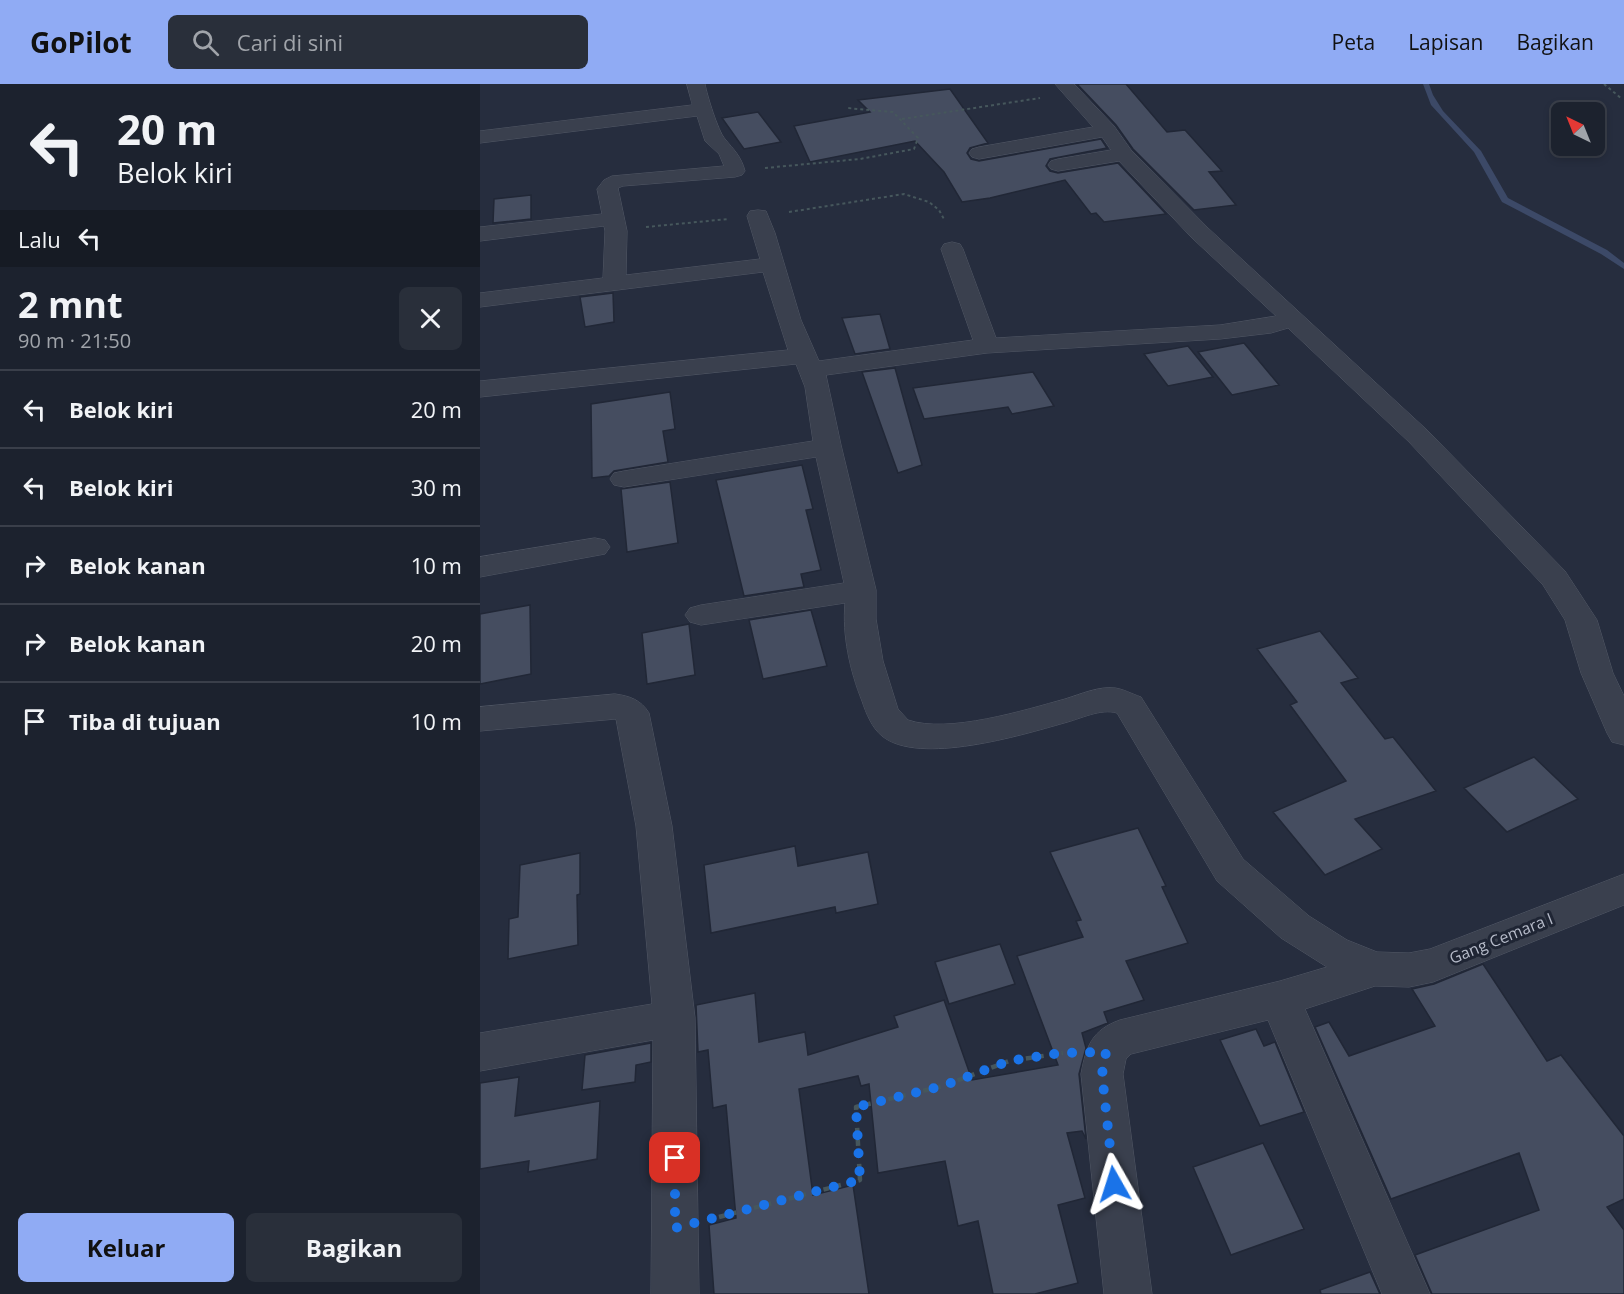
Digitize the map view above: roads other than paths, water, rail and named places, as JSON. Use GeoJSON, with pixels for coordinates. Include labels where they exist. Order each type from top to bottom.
{"type":"FeatureCollection","features":[{"type":"Feature","properties":{"kind":"street"},"geometry":{"type":"LineString","coordinates":[[614,283],[614,225],[607,189],[611,184],[619,180],[735,171],[725,147],[715,141],[704,109],[699,102],[696,84]]}},
{"type":"Feature","properties":{"kind":"street"},"geometry":{"type":"LineString","coordinates":[[1069,89],[1107,130],[1125,154],[1200,233],[1418,436],[1554,578],[1581,620],[1597,674],[1624,733]]}},
{"type":"Feature","properties":{"kind":"street"},"geometry":{"type":"LineString","coordinates":[[480,137],[704,109]]}},
{"type":"Feature","properties":{"kind":"street"},"geometry":{"type":"LineString","coordinates":[[979,153],[1107,130]]}},
{"type":"Feature","properties":{"kind":"street"},"geometry":{"type":"LineString","coordinates":[[1058,165],[1125,154]]}},
{"type":"Feature","properties":{"kind":"street"},"geometry":{"type":"LineString","coordinates":[[758,216],[771,264],[807,362],[844,508],[861,590],[860,618],[875,694],[882,712],[894,728],[909,735],[922,737],[962,735],[1099,701],[1114,700],[1129,705],[1230,870],[1295,927],[1333,951],[1375,969]]}},
{"type":"Feature","properties":{"kind":"street"},"geometry":{"type":"LineString","coordinates":[[480,234],[614,225]]}},
{"type":"Feature","properties":{"kind":"street"},"geometry":{"type":"LineString","coordinates":[[952,249],[987,346]]}},
{"type":"Feature","properties":{"kind":"street"},"geometry":{"type":"LineString","coordinates":[[480,300],[771,264]]}},
{"type":"Feature","properties":{"kind":"street"},"geometry":{"type":"LineString","coordinates":[[480,389],[987,346],[1220,332],[1271,326],[1291,319]]}},
{"type":"Feature","properties":{"kind":"street"},"geometry":{"type":"LineString","coordinates":[[624,479],[827,447]]}},
{"type":"Feature","properties":{"kind":"street"},"geometry":{"type":"LineString","coordinates":[[480,567],[595,547]]}},
{"type":"Feature","properties":{"kind":"street"},"geometry":{"type":"LineString","coordinates":[[701,615],[861,590]]}},
{"type":"Feature","properties":{"kind":"street"},"geometry":{"type":"LineString","coordinates":[[480,719],[615,706],[623,707],[632,713],[654,826],[674,1018],[675,1294]]}},
{"type":"Feature","properties":{"kind":"street","name":"Gang Cemara I"},"geometry":{"type":"LineString","coordinates":[[1375,969],[1409,970],[1433,965],[1624,889]]}},
{"type":"Feature","properties":{"kind":"street"},"geometry":{"type":"LineString","coordinates":[[1128,1294],[1102,1074],[1106,1052],[1111,1044],[1120,1038],[1281,999],[1375,969]]}},
{"type":"Feature","properties":{"kind":"street"},"geometry":{"type":"LineString","coordinates":[[1281,999],[1406,1294]]}},
{"type":"Feature","properties":{"kind":"street"},"geometry":{"type":"LineString","coordinates":[[480,1052],[674,1018]]}},
{"type":"Feature","properties":{"kind":"waterway"},"geometry":{"type":"LineString","coordinates":[[1426,84],[1441,113],[1477,151],[1505,200],[1604,252],[1624,267]]}}]}
